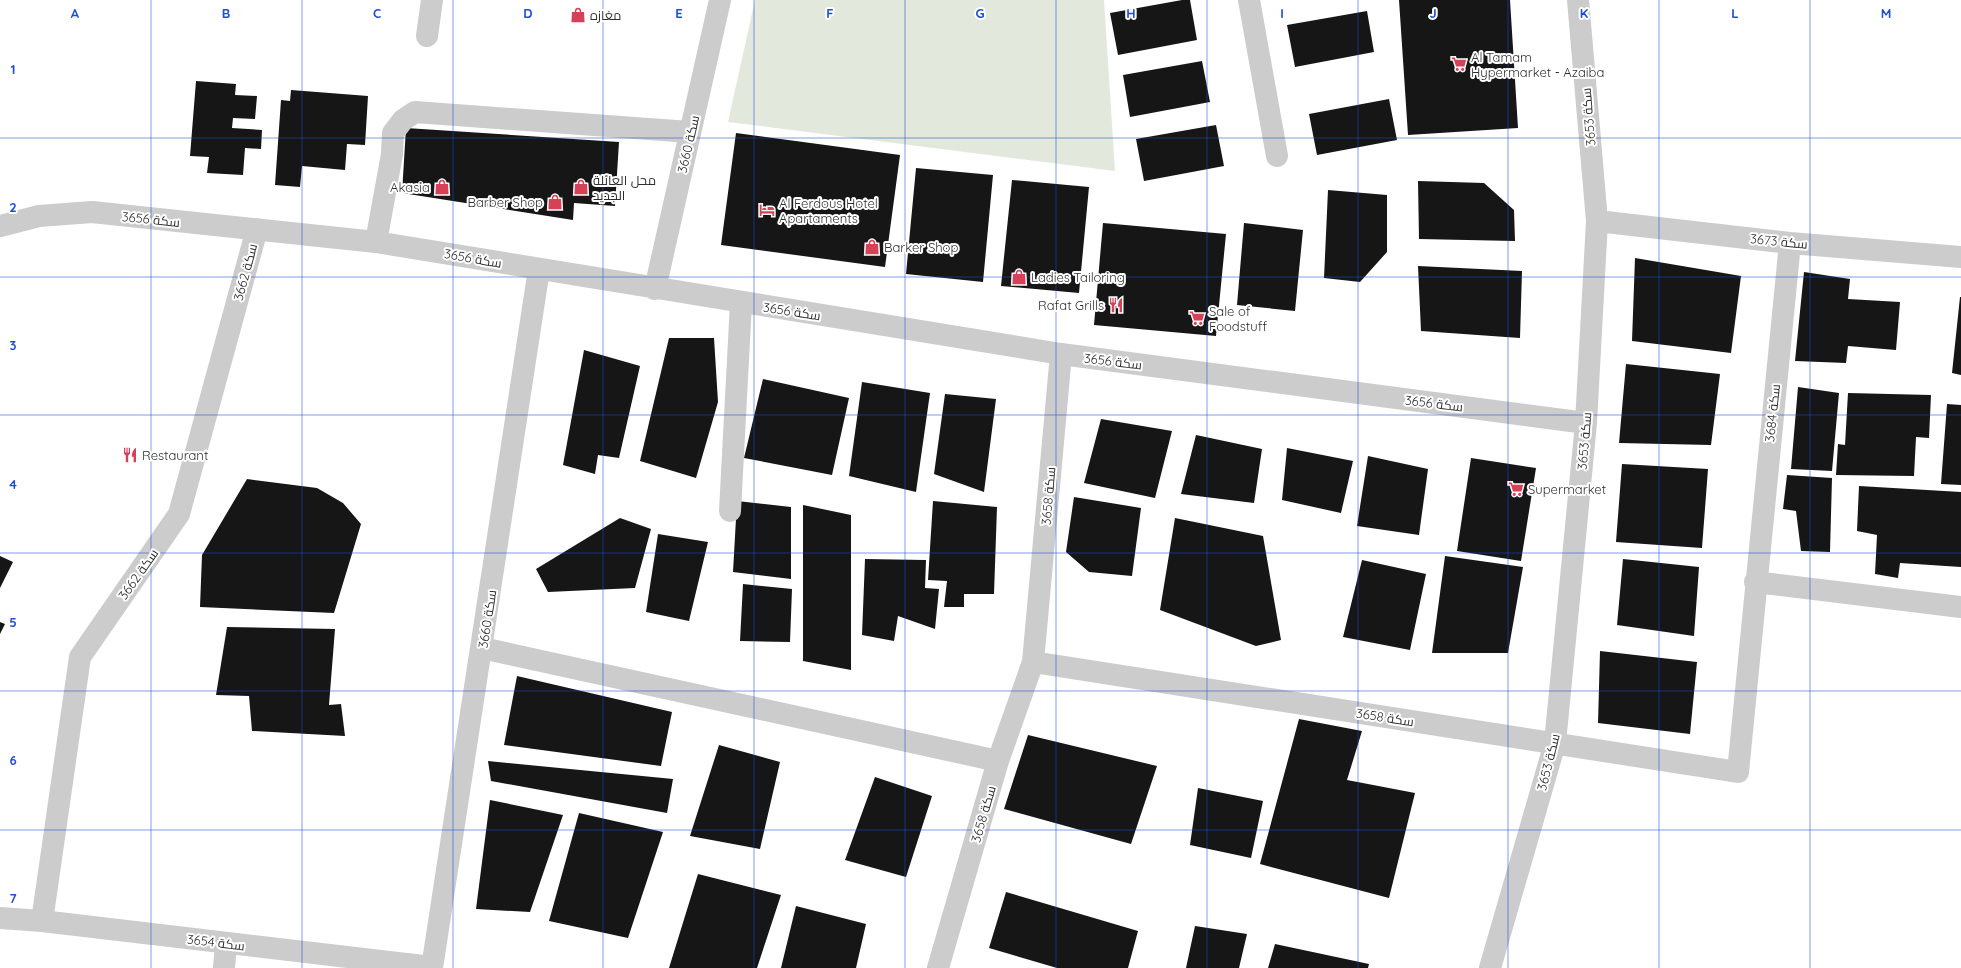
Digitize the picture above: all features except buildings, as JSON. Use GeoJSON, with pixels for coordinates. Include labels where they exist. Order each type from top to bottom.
{"type":"FeatureCollection","features":[{"type":"Feature","properties":{"kind":"street"},"geometry":{"type":"LineString","coordinates":[[427,36],[432,0]]}},
{"type":"Feature","properties":{"kind":"street","name":"سكة 3660"},"geometry":{"type":"LineString","coordinates":[[655,289],[720,0]]}},
{"type":"Feature","properties":{"kind":"street"},"geometry":{"type":"LineString","coordinates":[[1248,0],[1277,156]]}},
{"type":"Feature","properties":{"kind":"street","name":"سكة 3653"},"geometry":{"type":"LineString","coordinates":[[1490,968],[1555,743],[1586,423],[1597,221],[1578,0]]}},
{"type":"Feature","properties":{"kind":"street"},"geometry":{"type":"LineString","coordinates":[[376,242],[392,154],[393,133],[403,120],[415,112],[690,132]]}},
{"type":"Feature","properties":{"kind":"street","name":"سكة 3656"},"geometry":{"type":"LineString","coordinates":[[0,226],[39,216],[92,212],[376,242],[655,289],[1061,354],[1586,423]]}},
{"type":"Feature","properties":{"kind":"street","name":"سكة 3673"},"geometry":{"type":"LineString","coordinates":[[1597,221],[1790,243],[1961,257]]}},
{"type":"Feature","properties":{"kind":"street","name":"سكة 3662"},"geometry":{"type":"LineString","coordinates":[[42,921],[80,657],[179,514],[257,229]]}},
{"type":"Feature","properties":{"kind":"street","name":"سكة 3684"},"geometry":{"type":"LineString","coordinates":[[1738,772],[1755,582],[1790,243]]}},
{"type":"Feature","properties":{"kind":"street","name":"سكة 3660"},"geometry":{"type":"LineString","coordinates":[[432,968],[539,269]]}},
{"type":"Feature","properties":{"kind":"street"},"geometry":{"type":"LineString","coordinates":[[730,511],[741,303]]}},
{"type":"Feature","properties":{"kind":"street","name":"سكة 3658"},"geometry":{"type":"LineString","coordinates":[[938,968],[998,761],[1033,662],[1061,354]]}},
{"type":"Feature","properties":{"kind":"street"},"geometry":{"type":"LineString","coordinates":[[1755,582],[1961,607]]}},
{"type":"Feature","properties":{"kind":"street"},"geometry":{"type":"LineString","coordinates":[[482,648],[998,761]]}},
{"type":"Feature","properties":{"kind":"street","name":"سكة 3658"},"geometry":{"type":"LineString","coordinates":[[1033,662],[1738,772]]}},
{"type":"Feature","properties":{"kind":"street","name":"سكة 3654"},"geometry":{"type":"LineString","coordinates":[[0,918],[42,921],[432,968]]}},
{"type":"Feature","properties":{"kind":"street"},"geometry":{"type":"LineString","coordinates":[[224,968],[226,944]]}},
{"type":"Feature","properties":{"kind":"shaded area"},"geometry":{"type":"Polygon","coordinates":[[[755,0],[1104,0],[1115,171],[728,122],[755,0]]]}},
{"type":"Feature","properties":{"kind":"place","name":"مغازه"},"geometry":{"type":"Point","coordinates":[578,15]}},
{"type":"Feature","properties":{"kind":"place","name":"Al Tamam Hypermarket - Azaiba"},"geometry":{"type":"Point","coordinates":[1459,64]}},
{"type":"Feature","properties":{"kind":"place","name":"Akasia"},"geometry":{"type":"Point","coordinates":[442,187]}},
{"type":"Feature","properties":{"kind":"place","name":"محل العائلة الجديد"},"geometry":{"type":"Point","coordinates":[581,187]}},
{"type":"Feature","properties":{"kind":"place","name":"Barber Shop"},"geometry":{"type":"Point","coordinates":[555,202]}},
{"type":"Feature","properties":{"kind":"place","name":"Al Ferdous Hotel Apartaments"},"geometry":{"type":"Point","coordinates":[767,210]}},
{"type":"Feature","properties":{"kind":"place","name":"Barker Shop"},"geometry":{"type":"Point","coordinates":[872,247]}},
{"type":"Feature","properties":{"kind":"place","name":"Ladies Tailoring"},"geometry":{"type":"Point","coordinates":[1019,277]}},
{"type":"Feature","properties":{"kind":"place","name":"Rafat Grills"},"geometry":{"type":"Point","coordinates":[1116,305]}},
{"type":"Feature","properties":{"kind":"place","name":"Sale of Foodstuff"},"geometry":{"type":"Point","coordinates":[1197,318]}},
{"type":"Feature","properties":{"kind":"place","name":"Restaurant"},"geometry":{"type":"Point","coordinates":[130,455]}},
{"type":"Feature","properties":{"kind":"place","name":"Supermarket"},"geometry":{"type":"Point","coordinates":[1516,489]}}]}
